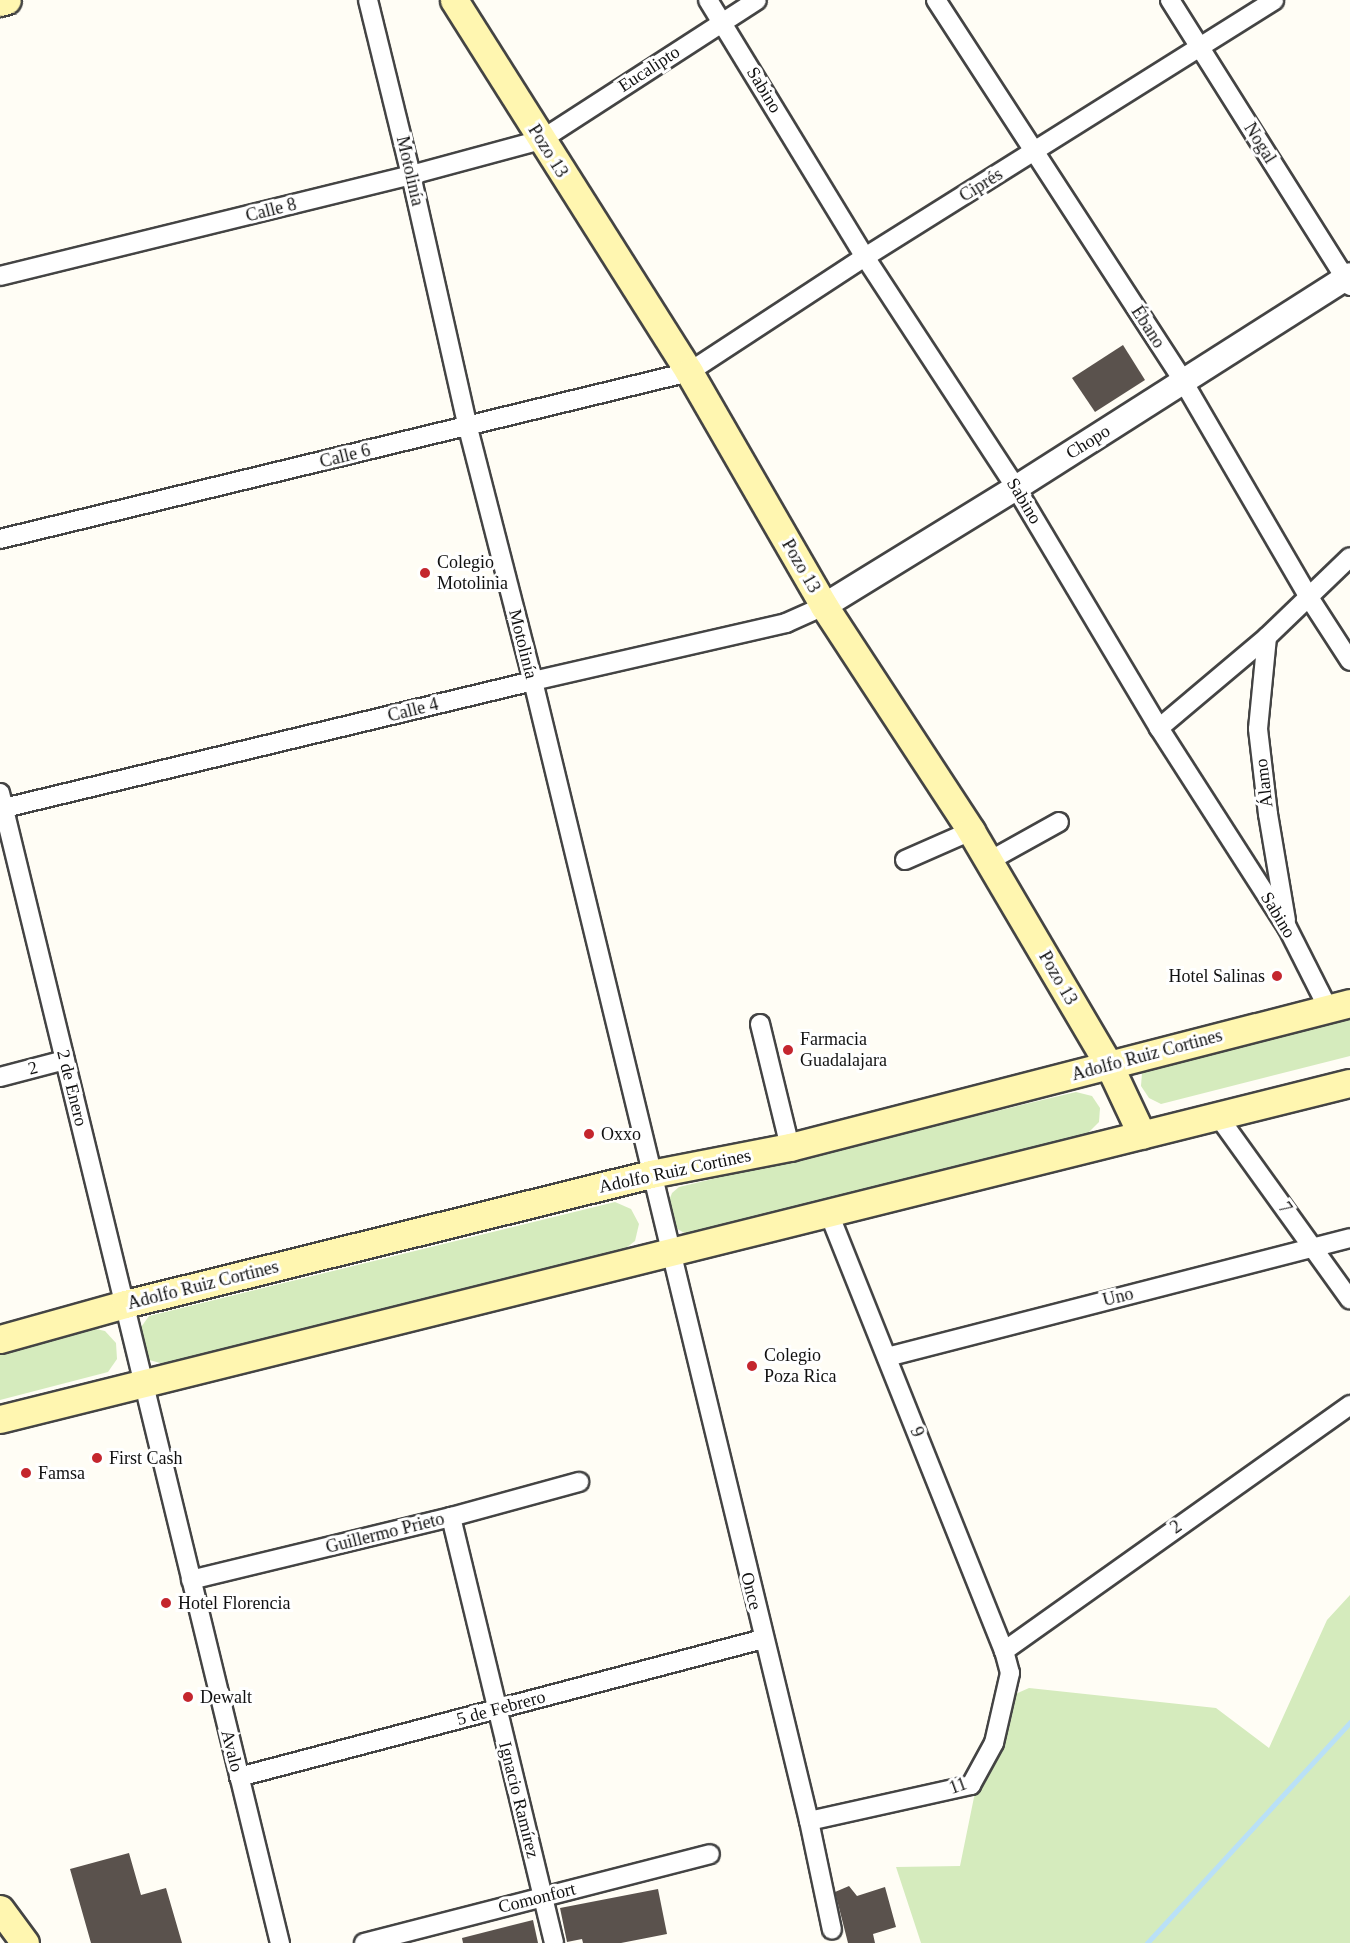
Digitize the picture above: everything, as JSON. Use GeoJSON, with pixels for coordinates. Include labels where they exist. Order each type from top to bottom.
{"type":"FeatureCollection","features":[{"type":"Feature","properties":{"kind":"main road"},"geometry":{"type":"LineString","coordinates":[[0,2],[7,0]]}},
{"type":"Feature","properties":{"kind":"main road","name":"Pozo 13"},"geometry":{"type":"LineString","coordinates":[[454,0],[689,372],[824,606],[971,831],[1109,1065],[1142,1135]]}},
{"type":"Feature","properties":{"kind":"main road","name":"Adolfo Ruiz Cortines"},"geometry":{"type":"LineString","coordinates":[[0,1339],[125,1304],[651,1174],[790,1147],[1339,1005]]}},
{"type":"Feature","properties":{"kind":"main road"},"geometry":{"type":"LineString","coordinates":[[0,1419],[1350,1083]]}},
{"type":"Feature","properties":{"kind":"main road"},"geometry":{"type":"LineString","coordinates":[[0,1910],[26,1943]]}},
{"type":"Feature","properties":{"kind":"street","name":"Motolinía"},"geometry":{"type":"LineString","coordinates":[[368,0],[411,175],[467,424],[533,681],[670,1252]]}},
{"type":"Feature","properties":{"kind":"street","name":"Sabino"},"geometry":{"type":"LineString","coordinates":[[708,0],[865,257],[1016,488],[1159,728],[1339,1005]]}},
{"type":"Feature","properties":{"kind":"street","name":"Eucalipto"},"geometry":{"type":"LineString","coordinates":[[541,140],[758,0]]}},
{"type":"Feature","properties":{"kind":"street","name":"Ébano"},"geometry":{"type":"LineString","coordinates":[[936,0],[1183,381],[1308,596],[1350,661]]}},
{"type":"Feature","properties":{"kind":"street","name":"Nogal"},"geometry":{"type":"LineString","coordinates":[[1170,0],[1348,280]]}},
{"type":"Feature","properties":{"kind":"street","name":"Ciprés"},"geometry":{"type":"LineString","coordinates":[[689,372],[865,257],[1274,0]]}},
{"type":"Feature","properties":{"kind":"street","name":"Calle 8"},"geometry":{"type":"LineString","coordinates":[[0,276],[411,175],[541,140]]}},
{"type":"Feature","properties":{"kind":"street","name":"Chopo"},"geometry":{"type":"LineString","coordinates":[[824,606],[1348,280]]}},
{"type":"Feature","properties":{"kind":"street","name":"Calle 6"},"geometry":{"type":"LineString","coordinates":[[0,538],[250,480],[467,424],[689,372]]}},
{"type":"Feature","properties":{"kind":"street"},"geometry":{"type":"LineString","coordinates":[[1159,728],[1267,637],[1350,557]]}},
{"type":"Feature","properties":{"kind":"street","name":"Calle 4"},"geometry":{"type":"LineString","coordinates":[[1,803],[786,623],[824,606]]}},
{"type":"Feature","properties":{"kind":"street","name":"Álamo"},"geometry":{"type":"LineString","coordinates":[[1267,637],[1258,729],[1268,814],[1287,927]]}},
{"type":"Feature","properties":{"kind":"street","name":"2 de Enero"},"geometry":{"type":"LineString","coordinates":[[1,803],[125,1304],[142,1384]]}},
{"type":"Feature","properties":{"kind":"street"},"geometry":{"type":"LineString","coordinates":[[989,861],[1059,822]]}},
{"type":"Feature","properties":{"kind":"street"},"geometry":{"type":"LineString","coordinates":[[905,860],[971,831]]}},
{"type":"Feature","properties":{"kind":"street"},"geometry":{"type":"LineString","coordinates":[[760,1024],[790,1147]]}},
{"type":"Feature","properties":{"kind":"street","name":"2"},"geometry":{"type":"LineString","coordinates":[[0,1077],[65,1060]]}},
{"type":"Feature","properties":{"kind":"street","name":"7"},"geometry":{"type":"LineString","coordinates":[[1218,1116],[1350,1300]]}},
{"type":"Feature","properties":{"kind":"street","name":"9"},"geometry":{"type":"LineString","coordinates":[[829,1214],[1005,1650]]}},
{"type":"Feature","properties":{"kind":"street","name":"Uno"},"geometry":{"type":"LineString","coordinates":[[887,1357],[1350,1238]]}},
{"type":"Feature","properties":{"kind":"street","name":"Once"},"geometry":{"type":"LineString","coordinates":[[670,1252],[809,1821],[831,1930]]}},
{"type":"Feature","properties":{"kind":"street","name":"Avalo"},"geometry":{"type":"LineString","coordinates":[[142,1384],[280,1943]]}},
{"type":"Feature","properties":{"kind":"street","name":"2"},"geometry":{"type":"LineString","coordinates":[[1005,1650],[1350,1405]]}},
{"type":"Feature","properties":{"kind":"street","name":"Guillermo Prieto"},"geometry":{"type":"LineString","coordinates":[[190,1580],[451,1517],[579,1482]]}},
{"type":"Feature","properties":{"kind":"street","name":"Ignacio Ramírez"},"geometry":{"type":"LineString","coordinates":[[451,1517],[554,1943]]}},
{"type":"Feature","properties":{"kind":"street","name":"5 de Febrero"},"geometry":{"type":"LineString","coordinates":[[239,1777],[763,1639]]}},
{"type":"Feature","properties":{"kind":"street","name":"11"},"geometry":{"type":"LineString","coordinates":[[809,1821],[971,1785],[994,1743],[1010,1674],[1005,1650]]}},
{"type":"Feature","properties":{"kind":"street","name":"Comonfort"},"geometry":{"type":"LineString","coordinates":[[364,1943],[710,1854]]}},
{"type":"Feature","properties":{"kind":"green space"},"geometry":{"type":"Polygon","coordinates":[[[1350,1011],[1350,1056],[1161,1104],[1149,1098],[1141,1086],[1145,1065],[1350,1011]]]}},
{"type":"Feature","properties":{"kind":"green space"},"geometry":{"type":"Polygon","coordinates":[[[1076,1092],[1092,1096],[1100,1108],[1099,1122],[1088,1133],[686,1234],[674,1227],[667,1206],[672,1193],[679,1187],[1076,1092]]]}},
{"type":"Feature","properties":{"kind":"green space"},"geometry":{"type":"Polygon","coordinates":[[[615,1202],[631,1209],[639,1224],[635,1241],[622,1251],[164,1364],[149,1360],[142,1354],[139,1330],[149,1316],[615,1202]]]}},
{"type":"Feature","properties":{"kind":"green space"},"geometry":{"type":"Polygon","coordinates":[[[96,1329],[105,1331],[116,1343],[117,1359],[108,1372],[0,1400],[0,1353],[96,1329]]]}},
{"type":"Feature","properties":{"kind":"green space"},"geometry":{"type":"Polygon","coordinates":[[[1350,1595],[1350,1943],[921,1943],[896,1867],[960,1866],[993,1704],[1029,1688],[1216,1708],[1269,1748],[1327,1620],[1350,1595]]]}},
{"type":"Feature","properties":{"kind":"building"},"geometry":{"type":"Polygon","coordinates":[[[1123,345],[1145,380],[1095,412],[1072,378],[1123,345]]]}},
{"type":"Feature","properties":{"kind":"building"},"geometry":{"type":"Polygon","coordinates":[[[129,1853],[141,1895],[166,1888],[182,1943],[91,1943],[70,1869],[129,1853]]]}},
{"type":"Feature","properties":{"kind":"building"},"geometry":{"type":"Polygon","coordinates":[[[849,1886],[857,1896],[885,1887],[896,1927],[873,1934],[875,1943],[848,1943],[835,1892],[849,1886]]]}},
{"type":"Feature","properties":{"kind":"building"},"geometry":{"type":"Polygon","coordinates":[[[658,1889],[667,1934],[621,1943],[583,1943],[582,1939],[567,1942],[560,1908],[658,1889]]]}},
{"type":"Feature","properties":{"kind":"building"},"geometry":{"type":"Polygon","coordinates":[[[533,1920],[538,1943],[463,1943],[462,1938],[533,1920]]]}},
{"type":"Feature","properties":{"kind":"waterway"},"geometry":{"type":"LineString","coordinates":[[1147,1943],[1350,1722]]}},
{"type":"Feature","properties":{"kind":"place","name":"Colegio Motolinia"},"geometry":{"type":"Point","coordinates":[425,573]}},
{"type":"Feature","properties":{"kind":"place","name":"Hotel Salinas"},"geometry":{"type":"Point","coordinates":[1277,976]}},
{"type":"Feature","properties":{"kind":"place","name":"Farmacia Guadalajara"},"geometry":{"type":"Point","coordinates":[788,1050]}},
{"type":"Feature","properties":{"kind":"place","name":"Oxxo"},"geometry":{"type":"Point","coordinates":[589,1134]}},
{"type":"Feature","properties":{"kind":"place","name":"Colegio Poza Rica"},"geometry":{"type":"Point","coordinates":[752,1366]}},
{"type":"Feature","properties":{"kind":"place","name":"First Cash"},"geometry":{"type":"Point","coordinates":[97,1458]}},
{"type":"Feature","properties":{"kind":"place","name":"Famsa"},"geometry":{"type":"Point","coordinates":[26,1473]}},
{"type":"Feature","properties":{"kind":"place","name":"Hotel Florencia"},"geometry":{"type":"Point","coordinates":[166,1603]}},
{"type":"Feature","properties":{"kind":"place","name":"Dewalt"},"geometry":{"type":"Point","coordinates":[188,1697]}}]}
